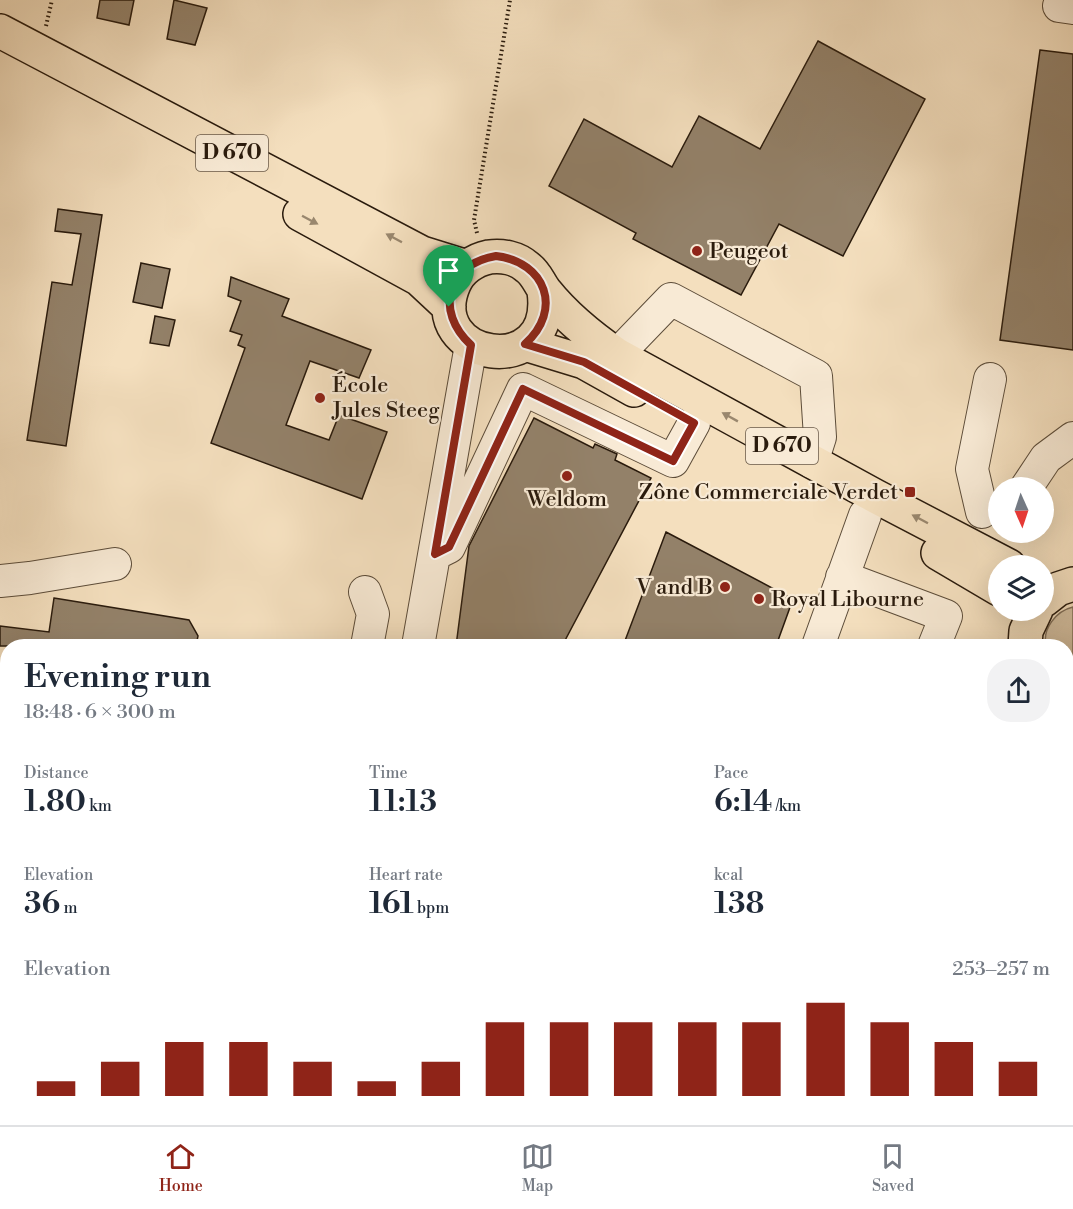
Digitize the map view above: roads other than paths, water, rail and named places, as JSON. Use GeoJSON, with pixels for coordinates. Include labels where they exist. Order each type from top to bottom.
{"type":"FeatureCollection","features":[{"type":"Feature","properties":{"kind":"main road","name":"D 670"},"geometry":{"type":"LineString","coordinates":[[0,31],[422,253],[474,263]]}},
{"type":"Feature","properties":{"kind":"main road","name":"D 670"},"geometry":{"type":"LineString","coordinates":[[0,52],[419,279],[449,307]]}},
{"type":"Feature","properties":{"kind":"main road"},"geometry":{"type":"LineString","coordinates":[[496,256],[512,258],[526,265],[537,276],[544,291],[546,306],[543,321],[536,334],[525,344],[513,350],[498,353],[484,351],[471,345],[452,322],[449,307],[451,292],[457,279],[474,263],[496,256]]}},
{"type":"Feature","properties":{"kind":"main road","name":"D 670"},"geometry":{"type":"LineString","coordinates":[[544,291],[589,336],[617,355],[988,555]]}},
{"type":"Feature","properties":{"kind":"main road","name":"D 670"},"geometry":{"type":"LineString","coordinates":[[525,344],[584,362],[988,582]]}},
{"type":"Feature","properties":{"kind":"street"},"geometry":{"type":"LineString","coordinates":[[617,355],[671,299],[816,376],[820,437],[812,462]]}},
{"type":"Feature","properties":{"kind":"street"},"geometry":{"type":"LineString","coordinates":[[419,639],[471,345]]}},
{"type":"Feature","properties":{"kind":"street"},"geometry":{"type":"LineString","coordinates":[[988,505],[972,469],[990,379]]}},
{"type":"Feature","properties":{"kind":"street"},"geometry":{"type":"LineString","coordinates":[[435,554],[449,547],[523,389],[677,468],[694,423]]}},
{"type":"Feature","properties":{"kind":"street"},"geometry":{"type":"LineString","coordinates":[[1033,477],[1046,458],[1073,438]]}},
{"type":"Feature","properties":{"kind":"street"},"geometry":{"type":"LineString","coordinates":[[821,639],[865,515]]}},
{"type":"Feature","properties":{"kind":"street"},"geometry":{"type":"LineString","coordinates":[[964,543],[988,515]]}},
{"type":"Feature","properties":{"kind":"street"},"geometry":{"type":"LineString","coordinates":[[0,580],[30,578],[115,564]]}},
{"type":"Feature","properties":{"kind":"street"},"geometry":{"type":"LineString","coordinates":[[842,577],[946,616]]}},
{"type":"Feature","properties":{"kind":"street"},"geometry":{"type":"LineString","coordinates":[[365,592],[373,614],[368,639]]}},
{"type":"Feature","properties":{"kind":"street"},"geometry":{"type":"LineString","coordinates":[[937,639],[946,616]]}},
{"type":"Feature","properties":{"kind":"street"},"geometry":{"type":"LineString","coordinates":[[946,616],[953,639]]}},
{"type":"Feature","properties":{"kind":"place","name":"Peugeot"},"geometry":{"type":"Point","coordinates":[697,251]}},
{"type":"Feature","properties":{"kind":"place","name":"École Jules Steeg"},"geometry":{"type":"Point","coordinates":[320,398]}},
{"type":"Feature","properties":{"kind":"place","name":"Weldom"},"geometry":{"type":"Point","coordinates":[567,476]}},
{"type":"Feature","properties":{"kind":"place","name":"Zône Commerciale Verdet"},"geometry":{"type":"Point","coordinates":[910,492]}},
{"type":"Feature","properties":{"kind":"place","name":"V and B"},"geometry":{"type":"Point","coordinates":[725,587]}},
{"type":"Feature","properties":{"kind":"place","name":"Royal Libourne"},"geometry":{"type":"Point","coordinates":[759,599]}}]}
